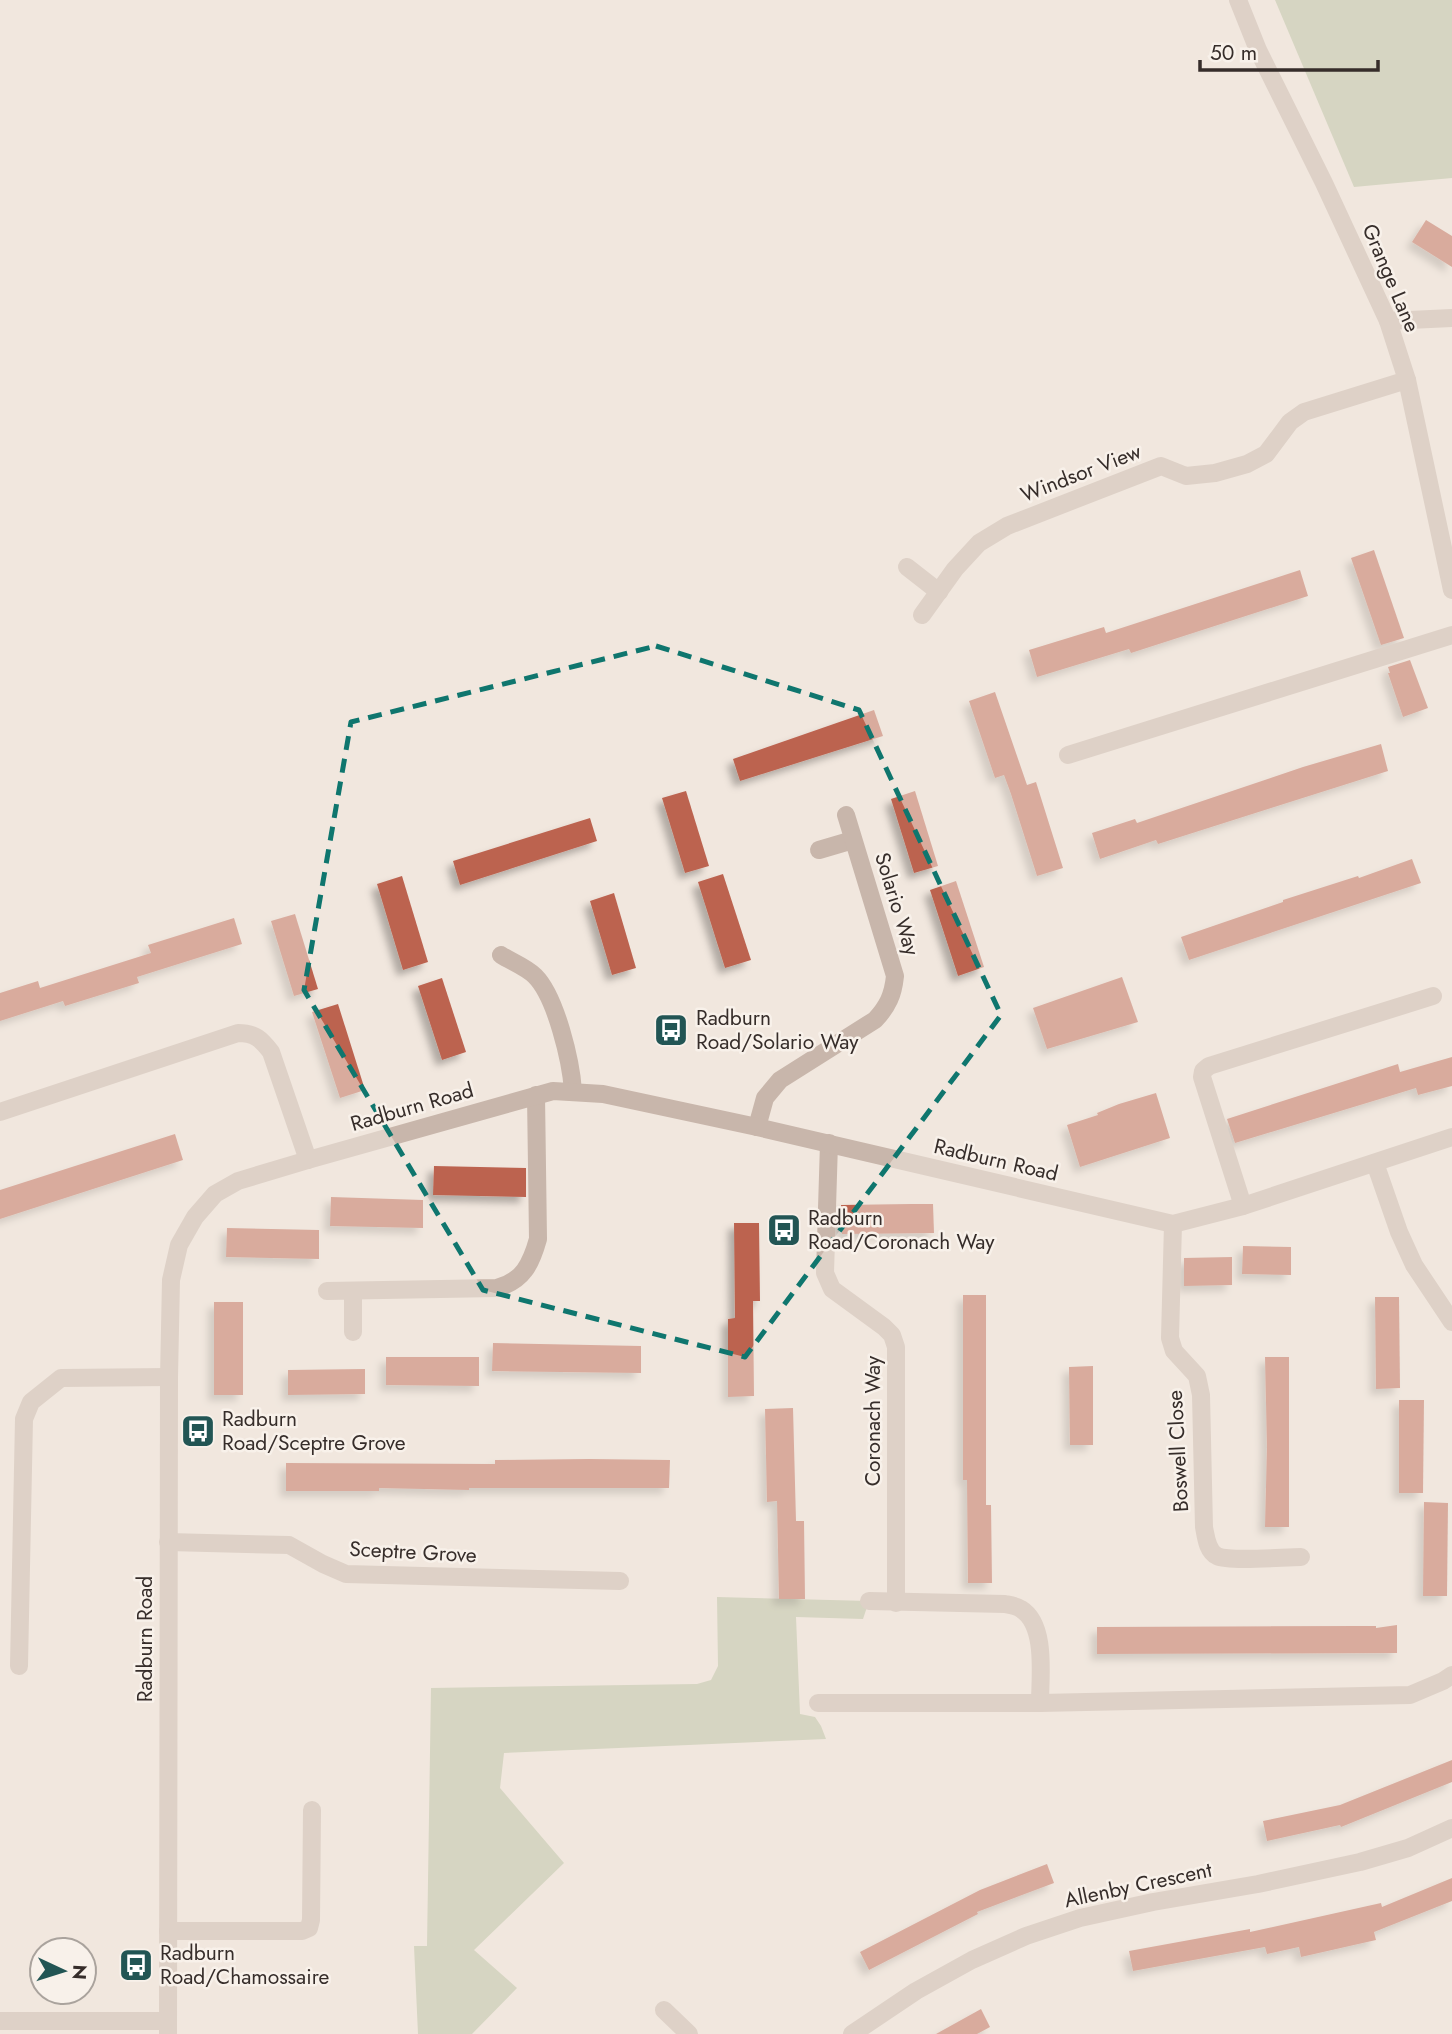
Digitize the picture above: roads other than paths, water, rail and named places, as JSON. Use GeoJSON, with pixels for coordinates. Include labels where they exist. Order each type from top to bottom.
{"type":"FeatureCollection","features":[{"type":"Feature","properties":{"kind":"street","name":"Grange Lane"},"geometry":{"type":"LineString","coordinates":[[1238,0],[1258,50],[1388,321],[1407,380],[1452,590]]}},
{"type":"Feature","properties":{"kind":"street"},"geometry":{"type":"LineString","coordinates":[[1388,321],[1452,318]]}},
{"type":"Feature","properties":{"kind":"street","name":"Windsor View"},"geometry":{"type":"LineString","coordinates":[[922,615],[955,569],[979,543],[1007,526],[1161,466],[1186,476],[1215,473],[1247,464],[1266,454],[1290,422],[1304,412],[1407,380]]}},
{"type":"Feature","properties":{"kind":"street"},"geometry":{"type":"LineString","coordinates":[[906,567],[939,592]]}},
{"type":"Feature","properties":{"kind":"street"},"geometry":{"type":"LineString","coordinates":[[1068,755],[1452,635]]}},
{"type":"Feature","properties":{"kind":"street","name":"Solario Way"},"geometry":{"type":"LineString","coordinates":[[757,1127],[765,1098],[780,1080],[875,1020],[887,1008],[893,994],[895,976],[846,815]]}},
{"type":"Feature","properties":{"kind":"street","name":"Solario Way"},"geometry":{"type":"LineString","coordinates":[[819,850],[853,840]]}},
{"type":"Feature","properties":{"kind":"street"},"geometry":{"type":"LineString","coordinates":[[501,955],[534,975],[550,1000],[572,1068],[573,1091]]}},
{"type":"Feature","properties":{"kind":"street"},"geometry":{"type":"LineString","coordinates":[[1243,1206],[1202,1077],[1203,1071],[1209,1066],[1433,996]]}},
{"type":"Feature","properties":{"kind":"street"},"geometry":{"type":"LineString","coordinates":[[0,1112],[238,1033],[252,1033],[262,1040],[271,1052],[308,1160]]}},
{"type":"Feature","properties":{"kind":"street","name":"Radburn Road"},"geometry":{"type":"LineString","coordinates":[[168,2028],[171,1280],[179,1245],[195,1217],[215,1194],[238,1181],[308,1160],[536,1095],[573,1091],[603,1094],[757,1127],[1173,1224],[1243,1206],[1452,1137]]}},
{"type":"Feature","properties":{"kind":"street"},"geometry":{"type":"LineString","coordinates":[[327,1292],[497,1288],[511,1284],[523,1275],[532,1261],[538,1239],[536,1095]]}},
{"type":"Feature","properties":{"kind":"street","name":"Coronach Way"},"geometry":{"type":"LineString","coordinates":[[829,1143],[825,1273],[832,1289],[884,1326],[892,1335],[896,1348],[897,1603]]}},
{"type":"Feature","properties":{"kind":"street"},"geometry":{"type":"LineString","coordinates":[[1375,1163],[1399,1232],[1414,1265],[1452,1322]]}},
{"type":"Feature","properties":{"kind":"street","name":"Boswell Close"},"geometry":{"type":"LineString","coordinates":[[1173,1224],[1170,1338],[1174,1351],[1197,1376],[1201,1395],[1206,1539],[1209,1548],[1217,1556],[1229,1558],[1301,1557]]}},
{"type":"Feature","properties":{"kind":"street"},"geometry":{"type":"LineString","coordinates":[[353,1291],[353,1332]]}},
{"type":"Feature","properties":{"kind":"street"},"geometry":{"type":"LineString","coordinates":[[19,1666],[24,1419],[31,1402],[61,1378],[169,1377]]}},
{"type":"Feature","properties":{"kind":"street","name":"Sceptre Grove"},"geometry":{"type":"LineString","coordinates":[[168,1542],[289,1545],[346,1574],[620,1581]]}},
{"type":"Feature","properties":{"kind":"street"},"geometry":{"type":"LineString","coordinates":[[869,1601],[1005,1604],[1020,1608],[1031,1618],[1040,1641],[1040,1703]]}},
{"type":"Feature","properties":{"kind":"street"},"geometry":{"type":"LineString","coordinates":[[818,1703],[1040,1703],[1410,1695],[1452,1675]]}},
{"type":"Feature","properties":{"kind":"street"},"geometry":{"type":"LineString","coordinates":[[168,1931],[302,1931],[309,1928],[312,1810]]}},
{"type":"Feature","properties":{"kind":"street","name":"Allenby Crescent"},"geometry":{"type":"LineString","coordinates":[[852,2034],[905,1998],[972,1959],[1080,1918],[1360,1862],[1408,1848],[1452,1828]]}},
{"type":"Feature","properties":{"kind":"street"},"geometry":{"type":"LineString","coordinates":[[664,2010],[689,2034]]}},
{"type":"Feature","properties":{"kind":"street"},"geometry":{"type":"LineString","coordinates":[[0,2021],[168,2028]]}},
{"type":"Feature","properties":{"kind":"place","name":"Radburn Road/Solario Way"},"geometry":{"type":"Point","coordinates":[671,1030]}},
{"type":"Feature","properties":{"kind":"place","name":"Radburn Road/Coronach Way"},"geometry":{"type":"Point","coordinates":[784,1230]}},
{"type":"Feature","properties":{"kind":"place","name":"Radburn Road/Sceptre Grove"},"geometry":{"type":"Point","coordinates":[198,1431]}},
{"type":"Feature","properties":{"kind":"place","name":"Radburn Road/Chamossaire"},"geometry":{"type":"Point","coordinates":[136,1965]}}]}
